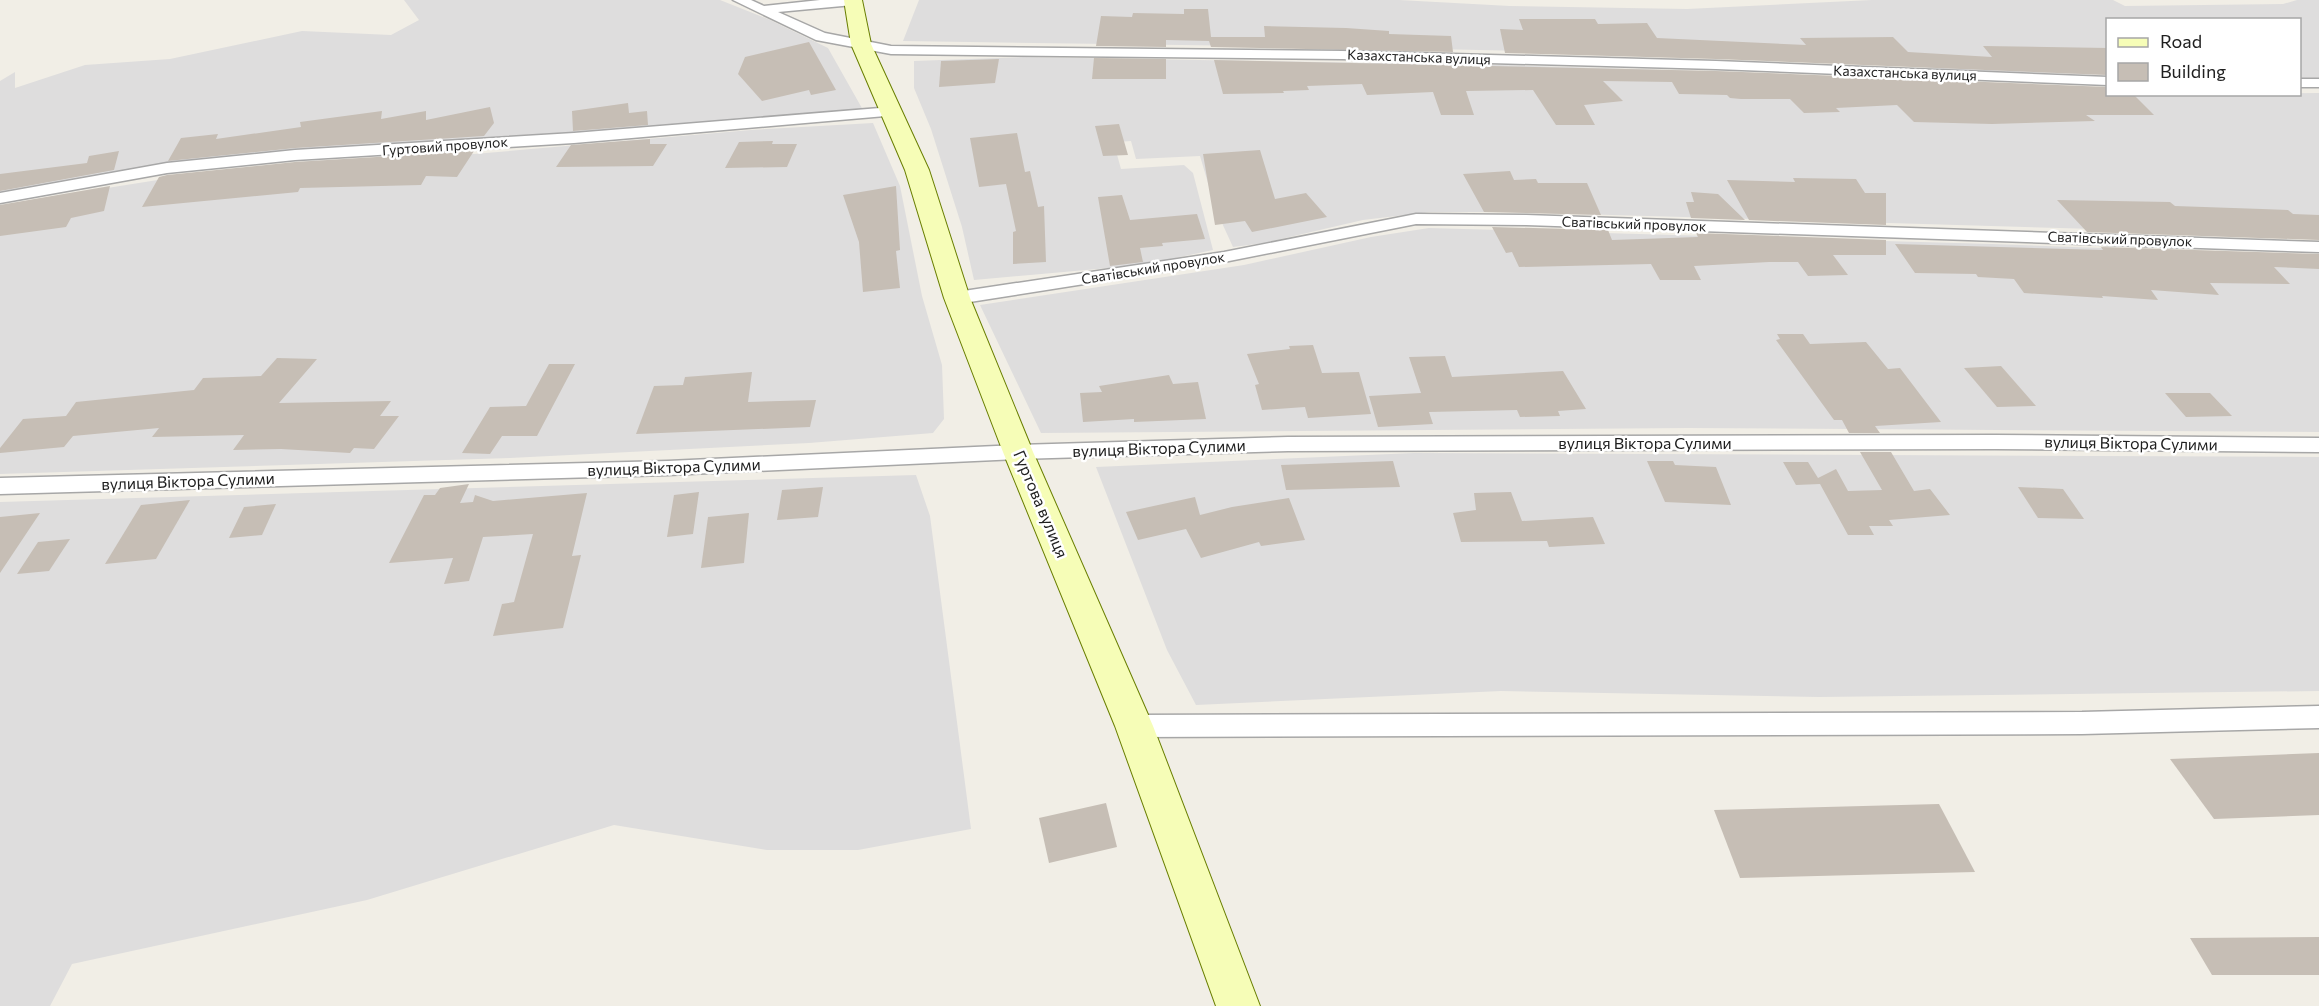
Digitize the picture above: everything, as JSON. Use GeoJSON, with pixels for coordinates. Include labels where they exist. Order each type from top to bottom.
{"type":"FeatureCollection","features":[{"type":"Feature","properties":{"kind":"street","name":"Казахстанська вулиця"},"geometry":{"type":"LineString","coordinates":[[740,0],[821,37],[891,50],[1342,55],[1716,65],[2106,81]]}},
{"type":"Feature","properties":{"kind":"street"},"geometry":{"type":"LineString","coordinates":[[763,9],[853,0]]}},
{"type":"Feature","properties":{"kind":"street","name":"Гуртова вулиця"},"geometry":{"type":"LineString","coordinates":[[853,0],[861,45],[917,170],[935,236],[957,298],[1018,452],[1134,726],[1238,1006]]}},
{"type":"Feature","properties":{"kind":"street"},"geometry":{"type":"LineString","coordinates":[[2301,83],[2319,83]]}},
{"type":"Feature","properties":{"kind":"street","name":"Гуртовий провулок"},"geometry":{"type":"LineString","coordinates":[[0,198],[166,168],[295,155],[574,138],[892,112]]}},
{"type":"Feature","properties":{"kind":"street","name":"Сватівський провулок"},"geometry":{"type":"LineString","coordinates":[[957,298],[1137,272],[1416,219],[1526,220],[2319,247]]}},
{"type":"Feature","properties":{"kind":"street","name":"вулиця Віктора Сулими"},"geometry":{"type":"LineString","coordinates":[[0,486],[668,468],[1018,452],[1312,444],[1995,442],[2319,445]]}},
{"type":"Feature","properties":{"kind":"street"},"geometry":{"type":"LineString","coordinates":[[1134,726],[2071,723],[2319,717]]}},
{"type":"Feature","properties":{"kind":"shaded area"},"geometry":{"type":"Polygon","coordinates":[[[404,0],[720,0],[768,19],[828,48],[863,110],[668,129],[364,146],[175,165],[0,196],[0,81],[15,72],[15,88],[85,65],[170,59],[302,31],[391,35],[419,20],[404,0]]]}},
{"type":"Feature","properties":{"kind":"shaded area"},"geometry":{"type":"Polygon","coordinates":[[[919,0],[1399,0],[1510,6],[1687,9],[1872,0],[2113,0],[2125,6],[2283,4],[2297,0],[2319,0],[2319,78],[2301,78],[2301,18],[2106,18],[2106,75],[1957,70],[1809,59],[1667,54],[903,41],[919,0]]]}},
{"type":"Feature","properties":{"kind":"shaded area"},"geometry":{"type":"Polygon","coordinates":[[[1023,57],[1499,65],[1738,72],[2106,94],[2106,96],[2301,96],[2301,93],[2319,93],[2319,239],[2095,229],[1511,212],[1430,212],[1363,220],[1264,243],[1233,247],[1216,210],[1200,156],[1136,159],[1131,141],[1104,143],[1116,151],[1121,169],[1184,165],[1193,173],[1213,250],[1142,265],[974,280],[962,227],[931,129],[914,88],[914,61],[1023,57]]]}},
{"type":"Feature","properties":{"kind":"shaded area"},"geometry":{"type":"Polygon","coordinates":[[[873,123],[900,186],[922,296],[942,365],[944,419],[933,433],[809,443],[510,458],[0,474],[0,205],[164,179],[309,161],[474,154],[751,130],[873,123]]]}},
{"type":"Feature","properties":{"kind":"shaded area"},"geometry":{"type":"Polygon","coordinates":[[[1429,228],[2319,256],[2319,432],[1688,428],[1041,433],[980,305],[1244,265],[1371,237],[1429,228]]]}},
{"type":"Feature","properties":{"kind":"shaded area"},"geometry":{"type":"Polygon","coordinates":[[[1414,453],[2319,457],[2319,691],[1819,697],[1501,691],[1196,705],[1167,650],[1096,467],[1414,453]]]}},
{"type":"Feature","properties":{"kind":"shaded area"},"geometry":{"type":"Polygon","coordinates":[[[916,475],[930,516],[971,829],[858,850],[767,850],[614,825],[367,900],[72,964],[50,1006],[0,1006],[0,502],[916,475]]]}},
{"type":"Feature","properties":{"kind":"building"},"geometry":{"type":"Polygon","coordinates":[[[1184,9],[1208,9],[1211,37],[1265,37],[1264,26],[1346,28],[1389,31],[1389,34],[1451,36],[1453,52],[1211,47],[1209,41],[1166,40],[1166,47],[1096,46],[1101,16],[1132,17],[1133,13],[1184,14],[1184,9]]]}},
{"type":"Feature","properties":{"kind":"building"},"geometry":{"type":"Polygon","coordinates":[[[1519,19],[1595,19],[1598,24],[1647,23],[1657,38],[1806,45],[1800,38],[1893,37],[1908,52],[1992,57],[1983,46],[2106,48],[2106,75],[1505,53],[1500,29],[1523,30],[1519,19]]]}},
{"type":"Feature","properties":{"kind":"building"},"geometry":{"type":"Polygon","coordinates":[[[809,42],[836,90],[811,95],[809,90],[762,101],[738,74],[745,57],[809,42]]]}},
{"type":"Feature","properties":{"kind":"building"},"geometry":{"type":"Polygon","coordinates":[[[1094,58],[1166,59],[1166,79],[1092,79],[1094,58]]]}},
{"type":"Feature","properties":{"kind":"building"},"geometry":{"type":"Polygon","coordinates":[[[999,59],[995,83],[939,87],[941,61],[999,59]]]}},
{"type":"Feature","properties":{"kind":"building"},"geometry":{"type":"Polygon","coordinates":[[[1214,60],[1716,71],[2106,87],[2106,96],[2135,96],[2154,115],[2086,115],[2095,121],[1992,124],[1914,122],[1897,105],[1836,108],[1840,112],[1804,113],[1790,99],[1741,99],[1730,98],[1727,95],[1679,94],[1672,82],[1603,81],[1623,101],[1584,105],[1595,125],[1556,125],[1533,90],[1466,91],[1474,115],[1441,115],[1433,92],[1367,95],[1362,84],[1307,86],[1309,90],[1283,91],[1284,93],[1223,94],[1214,60]]]}},
{"type":"Feature","properties":{"kind":"building"},"geometry":{"type":"Polygon","coordinates":[[[628,103],[629,113],[647,111],[648,125],[573,131],[572,111],[628,103]]]}},
{"type":"Feature","properties":{"kind":"building"},"geometry":{"type":"Polygon","coordinates":[[[490,107],[494,123],[484,136],[295,148],[168,161],[181,138],[218,134],[216,139],[301,127],[300,122],[382,111],[381,119],[426,111],[426,120],[490,107]]]}},
{"type":"Feature","properties":{"kind":"building"},"geometry":{"type":"Polygon","coordinates":[[[1119,124],[1128,155],[1103,156],[1095,126],[1119,124]]]}},
{"type":"Feature","properties":{"kind":"building"},"geometry":{"type":"Polygon","coordinates":[[[1017,133],[1025,172],[1030,171],[1038,207],[1044,206],[1046,262],[1013,264],[1013,232],[1016,231],[1006,184],[979,187],[970,138],[1017,133]]]}},
{"type":"Feature","properties":{"kind":"building"},"geometry":{"type":"Polygon","coordinates":[[[650,139],[650,144],[667,144],[653,166],[556,167],[571,145],[650,139]]]}},
{"type":"Feature","properties":{"kind":"building"},"geometry":{"type":"Polygon","coordinates":[[[773,141],[772,144],[797,144],[787,167],[725,168],[739,142],[773,141]]]}},
{"type":"Feature","properties":{"kind":"building"},"geometry":{"type":"Polygon","coordinates":[[[1260,150],[1275,199],[1306,193],[1327,217],[1252,232],[1245,221],[1215,225],[1203,154],[1260,150]]]}},
{"type":"Feature","properties":{"kind":"building"},"geometry":{"type":"Polygon","coordinates":[[[119,151],[114,170],[0,191],[0,174],[87,163],[89,156],[119,151]]]}},
{"type":"Feature","properties":{"kind":"building"},"geometry":{"type":"Polygon","coordinates":[[[474,151],[457,177],[426,176],[421,185],[300,188],[298,192],[142,207],[159,177],[167,175],[295,162],[474,151]]]}},
{"type":"Feature","properties":{"kind":"building"},"geometry":{"type":"Polygon","coordinates":[[[1510,171],[1514,180],[1536,179],[1538,183],[1587,183],[1601,215],[1484,212],[1463,174],[1510,171]]]}},
{"type":"Feature","properties":{"kind":"building"},"geometry":{"type":"Polygon","coordinates":[[[1793,178],[1856,179],[1865,193],[1886,193],[1886,225],[1749,220],[1727,180],[1795,182],[1793,178]]]}},
{"type":"Feature","properties":{"kind":"building"},"geometry":{"type":"Polygon","coordinates":[[[110,186],[104,211],[71,218],[66,227],[0,236],[0,205],[110,186]]]}},
{"type":"Feature","properties":{"kind":"building"},"geometry":{"type":"Polygon","coordinates":[[[896,186],[900,250],[896,251],[900,288],[863,292],[859,242],[843,195],[896,186]]]}},
{"type":"Feature","properties":{"kind":"building"},"geometry":{"type":"Polygon","coordinates":[[[1691,192],[1718,194],[1745,220],[1691,218],[1686,202],[1694,202],[1691,192]]]}},
{"type":"Feature","properties":{"kind":"building"},"geometry":{"type":"Polygon","coordinates":[[[1122,195],[1130,220],[1197,214],[1205,239],[1162,243],[1163,246],[1140,248],[1143,262],[1110,266],[1098,197],[1122,195]]]}},
{"type":"Feature","properties":{"kind":"building"},"geometry":{"type":"Polygon","coordinates":[[[2057,200],[2170,202],[2175,206],[2288,210],[2293,214],[2319,215],[2319,240],[2087,232],[2057,200]]]}},
{"type":"Feature","properties":{"kind":"building"},"geometry":{"type":"Polygon","coordinates":[[[1492,227],[1608,230],[1612,240],[1698,237],[1696,233],[1886,240],[1886,255],[1833,255],[1848,275],[1808,276],[1798,262],[1769,262],[1694,266],[1701,280],[1660,280],[1651,264],[1519,267],[1512,252],[1506,253],[1492,227]]]}},
{"type":"Feature","properties":{"kind":"building"},"geometry":{"type":"Polygon","coordinates":[[[1895,244],[2103,250],[2101,247],[2319,254],[2319,269],[2274,267],[2290,284],[2210,283],[2219,295],[2151,290],[2158,300],[2102,296],[2103,298],[2024,293],[2014,279],[1978,277],[1976,274],[1915,273],[1895,244]]]}},
{"type":"Feature","properties":{"kind":"building"},"geometry":{"type":"Polygon","coordinates":[[[1777,334],[1803,334],[1810,344],[1866,342],[1888,369],[1900,368],[1941,422],[1875,426],[1880,433],[1849,433],[1842,420],[1834,420],[1776,340],[1780,339],[1777,334]]]}},
{"type":"Feature","properties":{"kind":"building"},"geometry":{"type":"Polygon","coordinates":[[[1313,345],[1322,373],[1359,372],[1371,414],[1308,418],[1305,407],[1262,410],[1255,385],[1259,384],[1247,354],[1290,349],[1289,346],[1313,345]]]}},
{"type":"Feature","properties":{"kind":"building"},"geometry":{"type":"Polygon","coordinates":[[[1445,356],[1452,377],[1563,371],[1586,409],[1558,411],[1560,416],[1520,417],[1517,410],[1429,412],[1433,424],[1378,427],[1369,396],[1421,393],[1409,357],[1445,356]]]}},
{"type":"Feature","properties":{"kind":"building"},"geometry":{"type":"Polygon","coordinates":[[[277,358],[317,359],[279,403],[391,401],[380,416],[399,416],[374,449],[354,448],[350,453],[281,449],[233,450],[244,435],[152,437],[159,428],[73,436],[64,447],[0,453],[0,448],[23,419],[66,416],[76,402],[194,390],[203,378],[261,376],[277,358]]]}},
{"type":"Feature","properties":{"kind":"building"},"geometry":{"type":"Polygon","coordinates":[[[549,364],[575,364],[537,436],[502,436],[490,454],[462,453],[490,407],[526,406],[549,364]]]}},
{"type":"Feature","properties":{"kind":"building"},"geometry":{"type":"Polygon","coordinates":[[[2001,366],[2036,406],[1997,407],[1964,368],[2001,366]]]}},
{"type":"Feature","properties":{"kind":"building"},"geometry":{"type":"Polygon","coordinates":[[[752,372],[748,402],[816,400],[810,427],[636,434],[654,386],[683,385],[685,377],[752,372]]]}},
{"type":"Feature","properties":{"kind":"building"},"geometry":{"type":"Polygon","coordinates":[[[1169,375],[1173,384],[1198,382],[1206,419],[1083,422],[1080,393],[1102,392],[1099,386],[1169,375]]]}},
{"type":"Feature","properties":{"kind":"building"},"geometry":{"type":"Polygon","coordinates":[[[2165,393],[2210,393],[2232,416],[2186,417],[2165,393]]]}},
{"type":"Feature","properties":{"kind":"building"},"geometry":{"type":"Polygon","coordinates":[[[1860,452],[1891,452],[1914,491],[1930,489],[1950,515],[1889,520],[1893,526],[1869,526],[1874,535],[1848,535],[1820,484],[1796,485],[1783,462],[1808,462],[1818,478],[1836,469],[1848,491],[1882,490],[1860,452]]]}},
{"type":"Feature","properties":{"kind":"building"},"geometry":{"type":"Polygon","coordinates":[[[1393,461],[1400,487],[1286,490],[1281,465],[1393,461]]]}},
{"type":"Feature","properties":{"kind":"building"},"geometry":{"type":"Polygon","coordinates":[[[1647,461],[1673,461],[1675,465],[1716,467],[1731,505],[1665,502],[1647,461]]]}},
{"type":"Feature","properties":{"kind":"building"},"geometry":{"type":"Polygon","coordinates":[[[469,484],[460,503],[473,502],[475,495],[493,501],[587,493],[572,556],[581,555],[563,628],[493,636],[502,604],[514,602],[533,534],[483,537],[469,581],[444,584],[453,558],[389,563],[424,495],[435,495],[440,488],[469,484]]]}},
{"type":"Feature","properties":{"kind":"building"},"geometry":{"type":"Polygon","coordinates":[[[823,487],[818,517],[777,520],[782,490],[823,487]]]}},
{"type":"Feature","properties":{"kind":"building"},"geometry":{"type":"Polygon","coordinates":[[[2018,487],[2063,489],[2084,519],[2038,518],[2018,487]]]}},
{"type":"Feature","properties":{"kind":"building"},"geometry":{"type":"Polygon","coordinates":[[[699,492],[693,534],[667,537],[674,495],[699,492]]]}},
{"type":"Feature","properties":{"kind":"building"},"geometry":{"type":"Polygon","coordinates":[[[1511,492],[1522,521],[1593,517],[1605,544],[1549,547],[1547,541],[1461,542],[1453,513],[1476,510],[1474,493],[1511,492]]]}},
{"type":"Feature","properties":{"kind":"building"},"geometry":{"type":"Polygon","coordinates":[[[1195,497],[1200,515],[1232,507],[1289,498],[1305,540],[1261,546],[1259,542],[1201,558],[1186,529],[1138,540],[1126,512],[1195,497]]]}},
{"type":"Feature","properties":{"kind":"building"},"geometry":{"type":"Polygon","coordinates":[[[190,500],[156,559],[105,564],[141,505],[190,500]]]}},
{"type":"Feature","properties":{"kind":"building"},"geometry":{"type":"Polygon","coordinates":[[[276,504],[262,535],[229,538],[244,507],[276,504]]]}},
{"type":"Feature","properties":{"kind":"building"},"geometry":{"type":"Polygon","coordinates":[[[40,513],[0,573],[0,517],[40,513]]]}},
{"type":"Feature","properties":{"kind":"building"},"geometry":{"type":"Polygon","coordinates":[[[749,513],[744,563],[701,568],[708,517],[749,513]]]}},
{"type":"Feature","properties":{"kind":"building"},"geometry":{"type":"Polygon","coordinates":[[[70,539],[49,571],[17,574],[38,542],[70,539]]]}},
{"type":"Feature","properties":{"kind":"building"},"geometry":{"type":"Polygon","coordinates":[[[2319,753],[2319,815],[2214,819],[2170,759],[2319,753]]]}},
{"type":"Feature","properties":{"kind":"building"},"geometry":{"type":"Polygon","coordinates":[[[1106,803],[1117,847],[1049,863],[1039,818],[1106,803]]]}},
{"type":"Feature","properties":{"kind":"building"},"geometry":{"type":"Polygon","coordinates":[[[1939,804],[1975,872],[1740,878],[1714,810],[1939,804]]]}},
{"type":"Feature","properties":{"kind":"building"},"geometry":{"type":"Polygon","coordinates":[[[2319,937],[2319,975],[2212,975],[2190,938],[2319,937]]]}}]}
